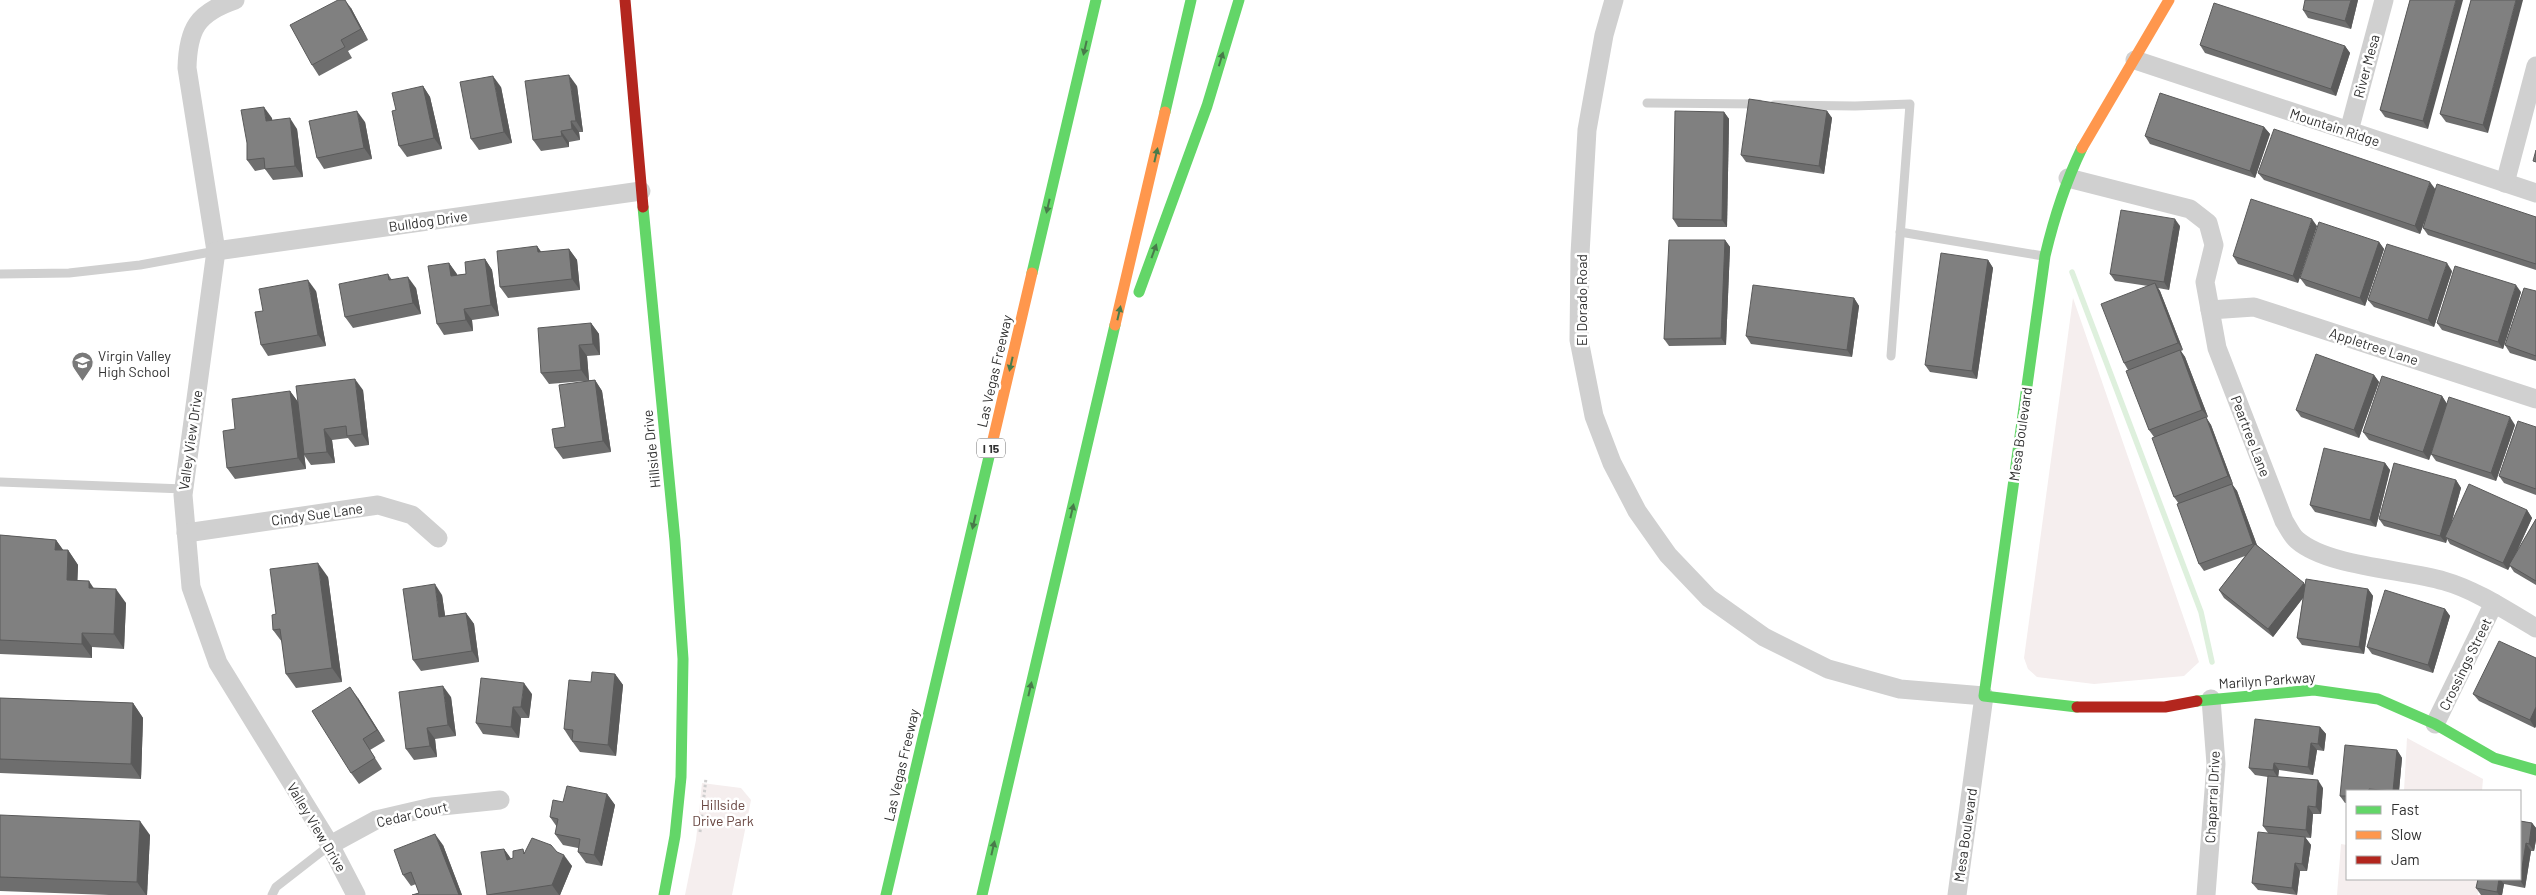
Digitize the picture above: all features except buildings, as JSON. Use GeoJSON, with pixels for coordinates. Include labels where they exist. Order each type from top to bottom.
{"type":"FeatureCollection","features":[{"type":"Feature","properties":{"kind":"main road","name":"Hillside Drive"},"geometry":{"type":"LineString","coordinates":[[624,0],[682,620],[683,738],[678,799],[664,895]]}},
{"type":"Feature","properties":{"kind":"main road","name":"Las Vegas Freeway"},"geometry":{"type":"LineString","coordinates":[[886,895],[1096,0]]}},
{"type":"Feature","properties":{"kind":"main road"},"geometry":{"type":"LineString","coordinates":[[982,895],[1191,0]]}},
{"type":"Feature","properties":{"kind":"main road"},"geometry":{"type":"LineString","coordinates":[[1136,300],[1206,106],[1240,0]]}},
{"type":"Feature","properties":{"kind":"main road","name":"Mesa Boulevard"},"geometry":{"type":"LineString","coordinates":[[1984,696],[2045,256],[2055,215],[2068,178],[2169,0]]}},
{"type":"Feature","properties":{"kind":"main road"},"geometry":{"type":"LineString","coordinates":[[1096,412],[1126,328]]}},
{"type":"Feature","properties":{"kind":"main road","name":"Marilyn Parkway"},"geometry":{"type":"LineString","coordinates":[[1984,696],[2081,708],[2165,706],[2211,699],[2314,690],[2378,699],[2435,724],[2494,758],[2536,770]]}},
{"type":"Feature","properties":{"kind":"street","name":"Valley View Drive"},"geometry":{"type":"LineString","coordinates":[[235,0],[213,8],[197,22],[188,46],[187,68],[216,251],[184,489],[191,587],[218,663],[330,845],[356,895]]}},
{"type":"Feature","properties":{"kind":"street","name":"El Dorado Road"},"geometry":{"type":"LineString","coordinates":[[1614,0],[1604,35],[1587,130],[1580,254],[1579,340],[1594,416],[1612,463],[1637,511],[1668,555],[1709,598],[1764,637],[1828,669],[1900,689],[1984,696]]}},
{"type":"Feature","properties":{"kind":"street","name":"River Mesa"},"geometry":{"type":"LineString","coordinates":[[2349,131],[2384,0]]}},
{"type":"Feature","properties":{"kind":"street","name":"Mountain Ridge"},"geometry":{"type":"LineString","coordinates":[[2135,60],[2536,193]]}},
{"type":"Feature","properties":{"kind":"street"},"geometry":{"type":"LineString","coordinates":[[2505,183],[2536,66]]}},
{"type":"Feature","properties":{"kind":"street","name":"Peartree Lane"},"geometry":{"type":"LineString","coordinates":[[2068,178],[2190,209],[2208,223],[2214,245],[2205,282],[2217,348],[2284,521],[2297,540],[2317,551],[2340,559],[2445,581],[2494,603],[2536,628]]}},
{"type":"Feature","properties":{"kind":"street","name":"Bulldog Drive"},"geometry":{"type":"LineString","coordinates":[[216,251],[641,191]]}},
{"type":"Feature","properties":{"kind":"street","name":"Appletree Lane"},"geometry":{"type":"LineString","coordinates":[[2210,310],[2254,307],[2536,399]]}},
{"type":"Feature","properties":{"kind":"street","name":"Cindy Sue Lane"},"geometry":{"type":"LineString","coordinates":[[186,533],[378,505],[412,515],[438,538]]}},
{"type":"Feature","properties":{"kind":"street","name":"Crossings Street"},"geometry":{"type":"LineString","coordinates":[[2435,724],[2494,603]]}},
{"type":"Feature","properties":{"kind":"street","name":"Mesa Boulevard"},"geometry":{"type":"LineString","coordinates":[[1957,895],[1984,696]]}},
{"type":"Feature","properties":{"kind":"street","name":"Chaparral Drive"},"geometry":{"type":"LineString","coordinates":[[2206,895],[2216,764],[2211,699]]}},
{"type":"Feature","properties":{"kind":"street","name":"Cedar Court"},"geometry":{"type":"LineString","coordinates":[[330,845],[376,820],[432,806],[500,800]]}},
{"type":"Feature","properties":{"kind":"lane"},"geometry":{"type":"LineString","coordinates":[[1647,103],[1855,106],[1910,104],[1891,356]]}},
{"type":"Feature","properties":{"kind":"lane"},"geometry":{"type":"LineString","coordinates":[[1900,232],[2045,256]]}},
{"type":"Feature","properties":{"kind":"lane"},"geometry":{"type":"LineString","coordinates":[[0,274],[69,273],[140,265],[216,251]]}},
{"type":"Feature","properties":{"kind":"lane"},"geometry":{"type":"LineString","coordinates":[[0,482],[184,489]]}},
{"type":"Feature","properties":{"kind":"lane"},"geometry":{"type":"LineString","coordinates":[[272,895],[276,887],[330,845]]}},
{"type":"Feature","properties":{"kind":"green space"},"geometry":{"type":"Polygon","coordinates":[[[2073,298],[2199,662],[2184,676],[2094,684],[2037,677],[2028,669],[2024,658],[2073,298]]]}},
{"type":"Feature","properties":{"kind":"green space"},"geometry":{"type":"Polygon","coordinates":[[[2407,738],[2483,779],[2482,790],[2404,790],[2407,738]]]}},
{"type":"Feature","properties":{"kind":"green space","name":"Hillside Drive Park"},"geometry":{"type":"Polygon","coordinates":[[[702,783],[741,788],[751,800],[732,895],[685,895],[696,840],[702,783]]]}},
{"type":"Feature","properties":{"kind":"green space"},"geometry":{"type":"Polygon","coordinates":[[[2341,844],[2346,845],[2346,880],[2479,880],[2478,895],[2337,895],[2341,844]]]}},
{"type":"Feature","properties":{"kind":"waterway"},"geometry":{"type":"LineString","coordinates":[[2072,272],[2201,612],[2212,662]]}},
{"type":"Feature","properties":{"kind":"traffic: fast"},"geometry":{"type":"LineString","coordinates":[[1032,273],[1096,0]]}},
{"type":"Feature","properties":{"kind":"traffic: fast"},"geometry":{"type":"LineString","coordinates":[[1165,112],[1191,0]]}},
{"type":"Feature","properties":{"kind":"traffic: fast"},"geometry":{"type":"LineString","coordinates":[[1139,292],[1207,106],[1239,0]]}},
{"type":"Feature","properties":{"kind":"traffic: fast"},"geometry":{"type":"LineString","coordinates":[[2077,707],[1984,696],[2045,256],[2060,201],[2082,148]]}},
{"type":"Feature","properties":{"kind":"traffic: fast"},"geometry":{"type":"LineString","coordinates":[[643,207],[675,541],[683,659],[681,777],[675,836],[664,895]]}},
{"type":"Feature","properties":{"kind":"traffic: fast"},"geometry":{"type":"LineString","coordinates":[[982,895],[1115,325]]}},
{"type":"Feature","properties":{"kind":"traffic: fast"},"geometry":{"type":"LineString","coordinates":[[886,895],[992,444]]}},
{"type":"Feature","properties":{"kind":"traffic: fast"},"geometry":{"type":"LineString","coordinates":[[2197,701],[2314,690],[2378,699],[2435,724],[2494,758],[2536,770]]}},
{"type":"Feature","properties":{"kind":"traffic: slow"},"geometry":{"type":"LineString","coordinates":[[2082,148],[2169,0]]}},
{"type":"Feature","properties":{"kind":"traffic: slow"},"geometry":{"type":"LineString","coordinates":[[1115,325],[1165,112]]}},
{"type":"Feature","properties":{"kind":"traffic: slow"},"geometry":{"type":"LineString","coordinates":[[992,444],[1032,273]]}},
{"type":"Feature","properties":{"kind":"traffic: jam"},"geometry":{"type":"LineString","coordinates":[[625,0],[643,207]]}},
{"type":"Feature","properties":{"kind":"traffic: jam"},"geometry":{"type":"LineString","coordinates":[[2077,707],[2165,707],[2197,701]]}},
{"type":"Feature","properties":{"kind":"place","name":"Virgin Valley High School"},"geometry":{"type":"Point","coordinates":[82,382]}}]}
